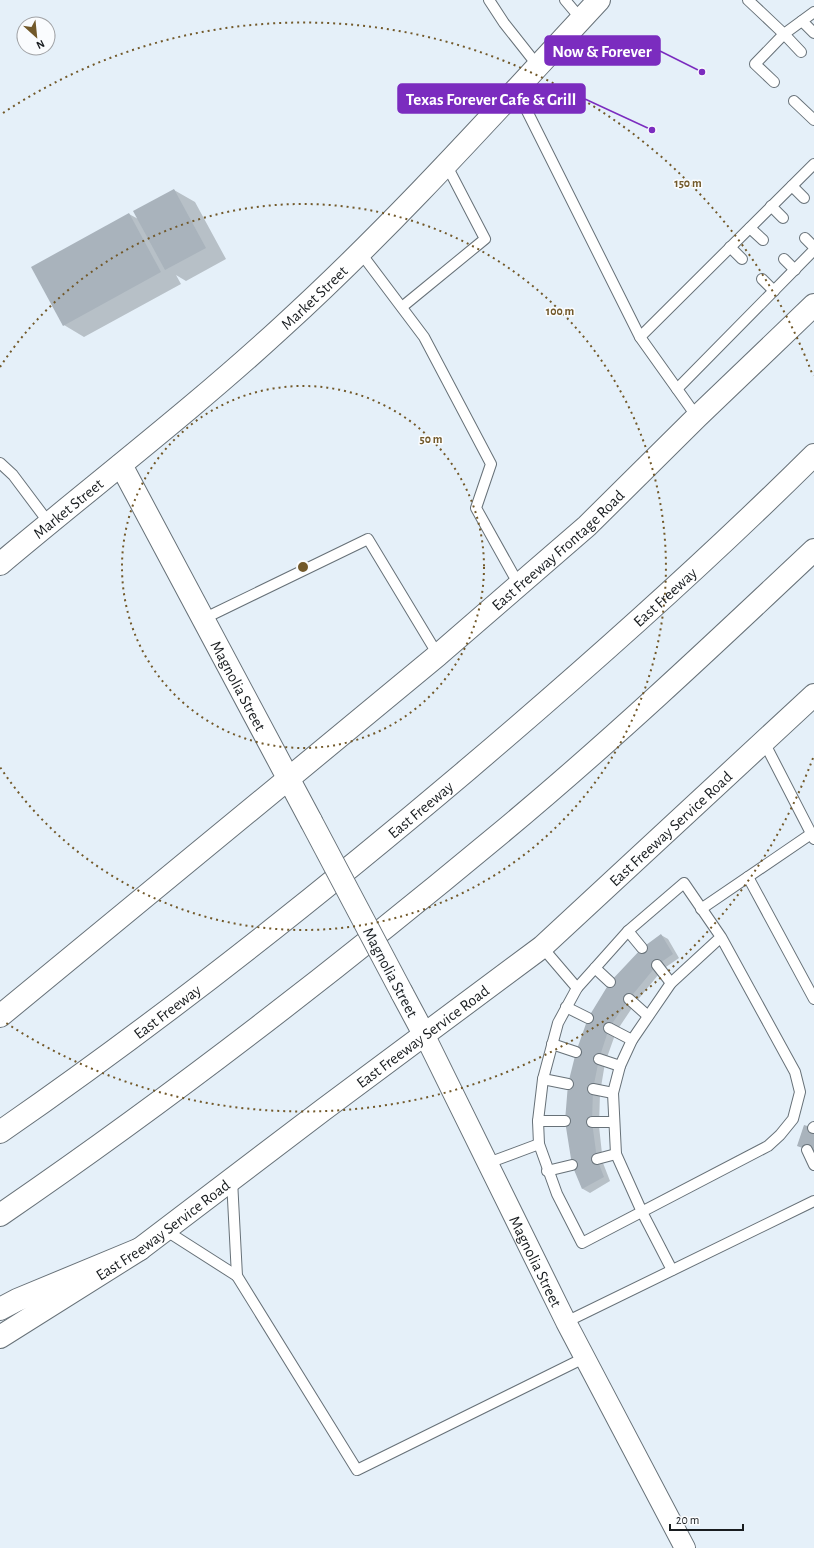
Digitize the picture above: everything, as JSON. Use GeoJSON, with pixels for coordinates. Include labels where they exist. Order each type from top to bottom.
{"type":"FeatureCollection","features":[{"type":"Feature","properties":{"kind":"main road","name":"Market Street"},"geometry":{"type":"LineString","coordinates":[[0,564],[121,465],[282,328],[360,252],[446,164],[599,0]]}},
{"type":"Feature","properties":{"kind":"main road","name":"East Freeway Frontage Road"},"geometry":{"type":"LineString","coordinates":[[0,1016],[438,655],[587,526],[697,417],[814,305]]}},
{"type":"Feature","properties":{"kind":"main road","name":"East Freeway"},"geometry":{"type":"LineString","coordinates":[[0,1132],[203,983],[408,820],[540,708],[657,604],[814,454]]}},
{"type":"Feature","properties":{"kind":"main road","name":"Magnolia Street"},"geometry":{"type":"LineString","coordinates":[[121,465],[425,1036]]}},
{"type":"Feature","properties":{"kind":"main road"},"geometry":{"type":"LineString","coordinates":[[0,1215],[80,1160],[296,998],[497,836],[631,719],[814,550]]}},
{"type":"Feature","properties":{"kind":"main road","name":"East Freeway Service Road"},"geometry":{"type":"LineString","coordinates":[[0,1338],[140,1249],[323,1110],[425,1036],[542,947],[814,695]]}},
{"type":"Feature","properties":{"kind":"main road"},"geometry":{"type":"LineString","coordinates":[[0,1309],[17,1300],[140,1249]]}},
{"type":"Feature","properties":{"kind":"street","name":"Magnolia Street"},"geometry":{"type":"LineString","coordinates":[[425,1036],[584,1358],[685,1548]]}},
{"type":"Feature","properties":{"kind":"lane"},"geometry":{"type":"LineString","coordinates":[[489,0],[504,23],[538,66]]}},
{"type":"Feature","properties":{"kind":"lane"},"geometry":{"type":"LineString","coordinates":[[565,0],[581,19]]}},
{"type":"Feature","properties":{"kind":"lane"},"geometry":{"type":"LineString","coordinates":[[748,0],[801,52]]}},
{"type":"Feature","properties":{"kind":"lane"},"geometry":{"type":"LineString","coordinates":[[774,82],[755,64],[784,34],[814,12]]}},
{"type":"Feature","properties":{"kind":"lane"},"geometry":{"type":"LineString","coordinates":[[802,21],[814,33]]}},
{"type":"Feature","properties":{"kind":"lane"},"geometry":{"type":"LineString","coordinates":[[516,89],[640,337],[697,417]]}},
{"type":"Feature","properties":{"kind":"lane"},"geometry":{"type":"LineString","coordinates":[[794,102],[814,120]]}},
{"type":"Feature","properties":{"kind":"lane"},"geometry":{"type":"LineString","coordinates":[[402,307],[485,239],[446,164]]}},
{"type":"Feature","properties":{"kind":"lane"},"geometry":{"type":"LineString","coordinates":[[640,337],[814,164]]}},
{"type":"Feature","properties":{"kind":"lane"},"geometry":{"type":"LineString","coordinates":[[792,186],[804,198]]}},
{"type":"Feature","properties":{"kind":"lane"},"geometry":{"type":"LineString","coordinates":[[771,206],[783,218]]}},
{"type":"Feature","properties":{"kind":"lane"},"geometry":{"type":"LineString","coordinates":[[750,228],[763,240]]}},
{"type":"Feature","properties":{"kind":"lane"},"geometry":{"type":"LineString","coordinates":[[805,238],[814,247]]}},
{"type":"Feature","properties":{"kind":"lane"},"geometry":{"type":"LineString","coordinates":[[730,247],[742,259]]}},
{"type":"Feature","properties":{"kind":"lane"},"geometry":{"type":"LineString","coordinates":[[678,389],[814,250]]}},
{"type":"Feature","properties":{"kind":"lane"},"geometry":{"type":"LineString","coordinates":[[360,252],[424,337],[491,464],[476,508],[519,585]]}},
{"type":"Feature","properties":{"kind":"lane"},"geometry":{"type":"LineString","coordinates":[[784,259],[795,270]]}},
{"type":"Feature","properties":{"kind":"lane"},"geometry":{"type":"LineString","coordinates":[[762,279],[774,291]]}},
{"type":"Feature","properties":{"kind":"lane"},"geometry":{"type":"LineString","coordinates":[[0,463],[49,523]]}},
{"type":"Feature","properties":{"kind":"lane"},"geometry":{"type":"LineString","coordinates":[[203,619],[368,539],[438,655]]}},
{"type":"Feature","properties":{"kind":"lane"},"geometry":{"type":"LineString","coordinates":[[702,909],[748,877],[813,836],[764,742]]}},
{"type":"Feature","properties":{"kind":"lane"},"geometry":{"type":"LineString","coordinates":[[748,877],[814,999]]}},
{"type":"Feature","properties":{"kind":"lane"},"geometry":{"type":"LineString","coordinates":[[684,883],[702,909],[721,938],[795,1072],[800,1092],[793,1119],[780,1135],[768,1146],[582,1243],[547,1171],[539,1144],[538,1121],[543,1079],[558,1023],[577,988],[628,931],[684,883]]}},
{"type":"Feature","properties":{"kind":"lane"},"geometry":{"type":"LineString","coordinates":[[628,931],[642,948]]}},
{"type":"Feature","properties":{"kind":"lane"},"geometry":{"type":"LineString","coordinates":[[672,1270],[642,1212],[616,1154],[613,1122],[613,1093],[620,1066],[632,1040],[648,1016],[671,983],[721,938]]}},
{"type":"Feature","properties":{"kind":"lane"},"geometry":{"type":"LineString","coordinates":[[542,947],[577,988]]}},
{"type":"Feature","properties":{"kind":"lane"},"geometry":{"type":"LineString","coordinates":[[656,965],[671,983]]}},
{"type":"Feature","properties":{"kind":"lane"},"geometry":{"type":"LineString","coordinates":[[595,968],[610,982]]}},
{"type":"Feature","properties":{"kind":"lane"},"geometry":{"type":"LineString","coordinates":[[629,999],[648,1016]]}},
{"type":"Feature","properties":{"kind":"lane"},"geometry":{"type":"LineString","coordinates":[[566,1007],[588,1018]]}},
{"type":"Feature","properties":{"kind":"lane"},"geometry":{"type":"LineString","coordinates":[[609,1028],[632,1040]]}},
{"type":"Feature","properties":{"kind":"lane"},"geometry":{"type":"LineString","coordinates":[[552,1044],[576,1052]]}},
{"type":"Feature","properties":{"kind":"lane"},"geometry":{"type":"LineString","coordinates":[[599,1060],[620,1066]]}},
{"type":"Feature","properties":{"kind":"lane"},"geometry":{"type":"LineString","coordinates":[[543,1079],[568,1084]]}},
{"type":"Feature","properties":{"kind":"lane"},"geometry":{"type":"LineString","coordinates":[[593,1089],[613,1093]]}},
{"type":"Feature","properties":{"kind":"lane"},"geometry":{"type":"LineString","coordinates":[[538,1121],[565,1121]]}},
{"type":"Feature","properties":{"kind":"lane"},"geometry":{"type":"LineString","coordinates":[[592,1122],[613,1122]]}},
{"type":"Feature","properties":{"kind":"lane"},"geometry":{"type":"LineString","coordinates":[[488,1163],[539,1144]]}},
{"type":"Feature","properties":{"kind":"lane"},"geometry":{"type":"LineString","coordinates":[[807,1150],[814,1165]]}},
{"type":"Feature","properties":{"kind":"lane"},"geometry":{"type":"LineString","coordinates":[[597,1159],[616,1154]]}},
{"type":"Feature","properties":{"kind":"lane"},"geometry":{"type":"LineString","coordinates":[[547,1171],[572,1165]]}},
{"type":"Feature","properties":{"kind":"lane"},"geometry":{"type":"LineString","coordinates":[[232,1180],[237,1276]]}},
{"type":"Feature","properties":{"kind":"lane"},"geometry":{"type":"LineString","coordinates":[[566,1322],[814,1201]]}},
{"type":"Feature","properties":{"kind":"lane"},"geometry":{"type":"LineString","coordinates":[[165,1230],[237,1276],[357,1470],[584,1358]]}},
{"type":"Feature","properties":{"kind":"building"},"geometry":{"type":"Polygon","coordinates":[[[174,189],[206,248],[165,270],[133,211],[174,189]]]}},
{"type":"Feature","properties":{"kind":"building"},"geometry":{"type":"Polygon","coordinates":[[[129,213],[161,272],[63,326],[31,267],[129,213]]]}},
{"type":"Feature","properties":{"kind":"building"},"geometry":{"type":"Polygon","coordinates":[[[661,934],[673,954],[657,965],[629,999],[609,1028],[599,1059],[593,1089],[592,1122],[597,1159],[604,1177],[582,1189],[572,1165],[565,1121],[568,1084],[576,1052],[588,1018],[610,982],[642,948],[661,934]]]}},
{"type":"Feature","properties":{"kind":"building"},"geometry":{"type":"Polygon","coordinates":[[[804,1125],[814,1128],[814,1152],[797,1146],[804,1125]]]}},
{"type":"Feature","properties":{"kind":"place","name":"Now & Forever"},"geometry":{"type":"Point","coordinates":[702,72]}},
{"type":"Feature","properties":{"kind":"place","name":"Texas Forever Cafe & Grill"},"geometry":{"type":"Point","coordinates":[652,130]}}]}
